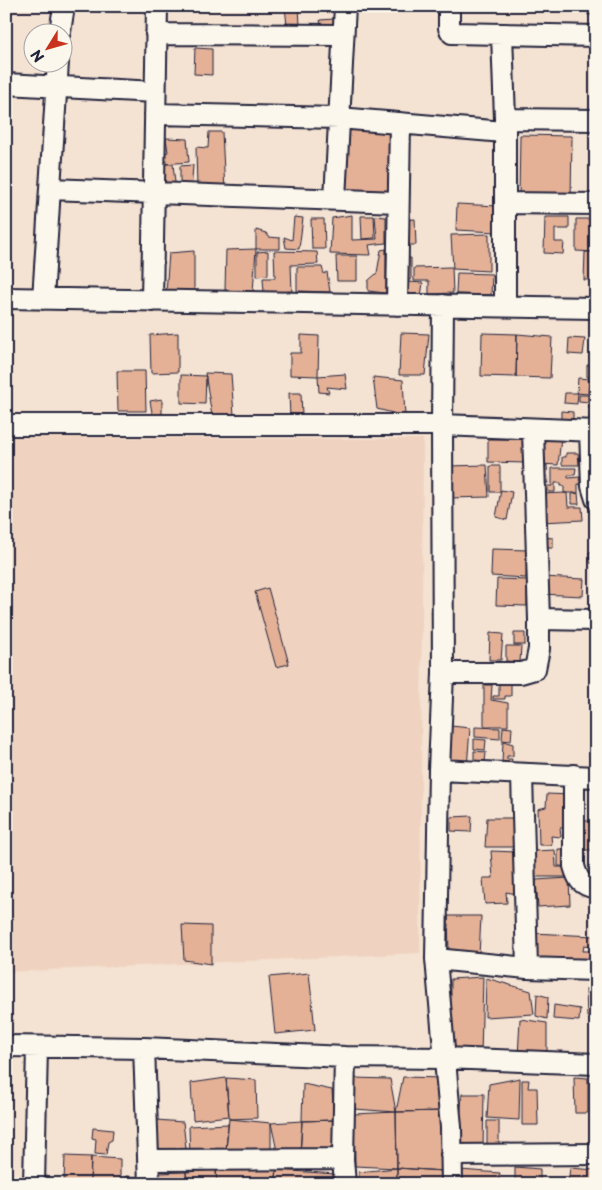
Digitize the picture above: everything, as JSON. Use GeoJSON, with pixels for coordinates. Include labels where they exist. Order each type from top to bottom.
{"type":"FeatureCollection","features":[{"type":"Feature","properties":{"kind":"street"},"geometry":{"type":"LineString","coordinates":[[62,22],[64,6]]}},
{"type":"Feature","properties":{"kind":"street"},"geometry":{"type":"LineString","coordinates":[[152,301],[156,6]]}},
{"type":"Feature","properties":{"kind":"street"},"geometry":{"type":"LineString","coordinates":[[335,199],[345,6]]}},
{"type":"Feature","properties":{"kind":"street"},"geometry":{"type":"LineString","coordinates":[[449,6],[449,28],[452,33],[596,36]]}},
{"type":"Feature","properties":{"kind":"street"},"geometry":{"type":"LineString","coordinates":[[156,34],[344,35]]}},
{"type":"Feature","properties":{"kind":"street"},"geometry":{"type":"LineString","coordinates":[[502,34],[505,306]]}},
{"type":"Feature","properties":{"kind":"street"},"geometry":{"type":"LineString","coordinates":[[43,299],[57,72]]}},
{"type":"Feature","properties":{"kind":"street"},"geometry":{"type":"LineString","coordinates":[[6,84],[155,92]]}},
{"type":"Feature","properties":{"kind":"street"},"geometry":{"type":"LineString","coordinates":[[155,114],[339,118],[400,123],[504,125],[596,120]]}},
{"type":"Feature","properties":{"kind":"street"},"geometry":{"type":"LineString","coordinates":[[397,305],[400,123]]}},
{"type":"Feature","properties":{"kind":"street"},"geometry":{"type":"LineString","coordinates":[[50,189],[398,202]]}},
{"type":"Feature","properties":{"kind":"street"},"geometry":{"type":"LineString","coordinates":[[505,203],[596,204]]}},
{"type":"Feature","properties":{"kind":"street"},"geometry":{"type":"LineString","coordinates":[[6,298],[596,308]]}},
{"type":"Feature","properties":{"kind":"street"},"geometry":{"type":"LineString","coordinates":[[443,305],[443,673],[439,770],[436,959],[452,1184]]}},
{"type":"Feature","properties":{"kind":"street"},"geometry":{"type":"LineString","coordinates":[[6,425],[442,425],[593,431],[592,493],[596,499]]}},
{"type":"Feature","properties":{"kind":"street"},"geometry":{"type":"LineString","coordinates":[[443,673],[521,673],[535,669],[539,649],[539,619],[533,430]]}},
{"type":"Feature","properties":{"kind":"street"},"geometry":{"type":"LineString","coordinates":[[539,619],[596,620]]}},
{"type":"Feature","properties":{"kind":"street"},"geometry":{"type":"LineString","coordinates":[[439,770],[596,777]]}},
{"type":"Feature","properties":{"kind":"street"},"geometry":{"type":"LineString","coordinates":[[522,775],[527,968]]}},
{"type":"Feature","properties":{"kind":"street"},"geometry":{"type":"LineString","coordinates":[[574,775],[574,866],[578,879],[583,885],[596,888]]}},
{"type":"Feature","properties":{"kind":"street"},"geometry":{"type":"LineString","coordinates":[[436,959],[527,968],[596,970]]}},
{"type":"Feature","properties":{"kind":"street"},"geometry":{"type":"LineString","coordinates":[[6,1046],[144,1048],[345,1057],[444,1058],[596,1064]]}},
{"type":"Feature","properties":{"kind":"street"},"geometry":{"type":"LineString","coordinates":[[34,1184],[37,1047]]}},
{"type":"Feature","properties":{"kind":"street"},"geometry":{"type":"LineString","coordinates":[[144,1048],[149,1184]]}},
{"type":"Feature","properties":{"kind":"street"},"geometry":{"type":"LineString","coordinates":[[345,1057],[343,1160],[346,1184]]}},
{"type":"Feature","properties":{"kind":"street"},"geometry":{"type":"LineString","coordinates":[[451,1155],[596,1154]]}},
{"type":"Feature","properties":{"kind":"street"},"geometry":{"type":"LineString","coordinates":[[148,1160],[343,1160]]}},
{"type":"Feature","properties":{"kind":"shaded area"},"geometry":{"type":"Polygon","coordinates":[[[6,437],[423,439],[420,953],[6,972],[6,437]]]}},
{"type":"Feature","properties":{"kind":"building"},"geometry":{"type":"Polygon","coordinates":[[[282,6],[299,6],[300,25],[287,25],[285,7],[282,6]]]}},
{"type":"Feature","properties":{"kind":"building"},"geometry":{"type":"Polygon","coordinates":[[[588,6],[596,6],[596,15],[588,15],[588,6]]]}},
{"type":"Feature","properties":{"kind":"building"},"geometry":{"type":"Polygon","coordinates":[[[334,19],[333,30],[322,29],[320,20],[334,19]]]}},
{"type":"Feature","properties":{"kind":"building"},"geometry":{"type":"Polygon","coordinates":[[[195,48],[212,49],[212,75],[194,74],[195,48]]]}},
{"type":"Feature","properties":{"kind":"building"},"geometry":{"type":"Polygon","coordinates":[[[342,123],[397,127],[394,199],[339,198],[342,123]]]}},
{"type":"Feature","properties":{"kind":"building"},"geometry":{"type":"Polygon","coordinates":[[[209,132],[222,132],[225,191],[197,188],[196,147],[208,148],[209,132]]]}},
{"type":"Feature","properties":{"kind":"building"},"geometry":{"type":"Polygon","coordinates":[[[520,135],[572,136],[571,199],[519,198],[520,135]]]}},
{"type":"Feature","properties":{"kind":"building"},"geometry":{"type":"Polygon","coordinates":[[[166,138],[187,139],[189,162],[163,164],[161,154],[168,152],[166,138]]]}},
{"type":"Feature","properties":{"kind":"building"},"geometry":{"type":"Polygon","coordinates":[[[163,164],[173,164],[176,192],[164,192],[163,164]]]}},
{"type":"Feature","properties":{"kind":"building"},"geometry":{"type":"Polygon","coordinates":[[[193,165],[191,192],[180,189],[180,166],[193,165]]]}},
{"type":"Feature","properties":{"kind":"building"},"geometry":{"type":"Polygon","coordinates":[[[457,204],[498,206],[497,232],[456,230],[457,204]]]}},
{"type":"Feature","properties":{"kind":"building"},"geometry":{"type":"Polygon","coordinates":[[[352,215],[352,240],[377,239],[375,216],[386,217],[386,243],[369,245],[371,255],[330,254],[332,218],[352,215]]]}},
{"type":"Feature","properties":{"kind":"building"},"geometry":{"type":"Polygon","coordinates":[[[361,216],[374,216],[375,238],[362,239],[361,216]]]}},
{"type":"Feature","properties":{"kind":"building"},"geometry":{"type":"Polygon","coordinates":[[[294,217],[303,218],[299,249],[286,248],[284,237],[292,240],[294,217]]]}},
{"type":"Feature","properties":{"kind":"building"},"geometry":{"type":"Polygon","coordinates":[[[545,217],[569,217],[569,229],[555,229],[555,242],[564,242],[563,254],[544,253],[545,217]]]}},
{"type":"Feature","properties":{"kind":"building"},"geometry":{"type":"Polygon","coordinates":[[[311,219],[324,219],[325,249],[312,249],[311,219]]]}},
{"type":"Feature","properties":{"kind":"building"},"geometry":{"type":"Polygon","coordinates":[[[415,219],[416,245],[402,245],[401,220],[415,219]]]}},
{"type":"Feature","properties":{"kind":"building"},"geometry":{"type":"Polygon","coordinates":[[[576,219],[596,219],[596,252],[576,251],[576,219]]]}},
{"type":"Feature","properties":{"kind":"building"},"geometry":{"type":"Polygon","coordinates":[[[256,230],[266,233],[269,237],[280,238],[280,249],[256,249],[256,230]]]}},
{"type":"Feature","properties":{"kind":"building"},"geometry":{"type":"Polygon","coordinates":[[[489,234],[489,271],[453,269],[451,235],[489,234]]]}},
{"type":"Feature","properties":{"kind":"building"},"geometry":{"type":"Polygon","coordinates":[[[256,249],[253,292],[225,290],[226,250],[256,249]]]}},
{"type":"Feature","properties":{"kind":"building"},"geometry":{"type":"Polygon","coordinates":[[[386,249],[386,293],[368,291],[368,281],[377,273],[381,250],[386,249]]]}},
{"type":"Feature","properties":{"kind":"building"},"geometry":{"type":"Polygon","coordinates":[[[194,251],[194,293],[166,293],[169,253],[194,251]]]}},
{"type":"Feature","properties":{"kind":"building"},"geometry":{"type":"Polygon","coordinates":[[[268,251],[268,275],[257,276],[257,252],[268,251]]]}},
{"type":"Feature","properties":{"kind":"building"},"geometry":{"type":"Polygon","coordinates":[[[274,251],[317,252],[318,264],[291,265],[292,291],[264,293],[263,278],[275,278],[274,251]]]}},
{"type":"Feature","properties":{"kind":"building"},"geometry":{"type":"Polygon","coordinates":[[[585,252],[596,252],[596,280],[584,280],[585,252]]]}},
{"type":"Feature","properties":{"kind":"building"},"geometry":{"type":"Polygon","coordinates":[[[336,256],[357,256],[357,281],[337,281],[336,256]]]}},
{"type":"Feature","properties":{"kind":"building"},"geometry":{"type":"Polygon","coordinates":[[[400,258],[411,258],[411,280],[400,280],[400,258]]]}},
{"type":"Feature","properties":{"kind":"building"},"geometry":{"type":"Polygon","coordinates":[[[297,267],[322,267],[324,274],[327,272],[330,292],[297,291],[297,267]]]}},
{"type":"Feature","properties":{"kind":"building"},"geometry":{"type":"Polygon","coordinates":[[[452,267],[453,293],[429,294],[429,281],[414,281],[414,268],[452,267]]]}},
{"type":"Feature","properties":{"kind":"building"},"geometry":{"type":"Polygon","coordinates":[[[457,273],[492,274],[491,295],[456,294],[457,273]]]}},
{"type":"Feature","properties":{"kind":"building"},"geometry":{"type":"Polygon","coordinates":[[[408,282],[423,283],[421,296],[406,295],[408,282]]]}},
{"type":"Feature","properties":{"kind":"building"},"geometry":{"type":"Polygon","coordinates":[[[178,333],[178,372],[151,373],[150,335],[178,333]]]}},
{"type":"Feature","properties":{"kind":"building"},"geometry":{"type":"Polygon","coordinates":[[[401,333],[429,334],[425,375],[399,375],[401,333]]]}},
{"type":"Feature","properties":{"kind":"building"},"geometry":{"type":"Polygon","coordinates":[[[482,333],[517,334],[516,377],[481,376],[482,333]]]}},
{"type":"Feature","properties":{"kind":"building"},"geometry":{"type":"Polygon","coordinates":[[[517,334],[552,337],[550,378],[516,377],[517,334]]]}},
{"type":"Feature","properties":{"kind":"building"},"geometry":{"type":"Polygon","coordinates":[[[301,335],[319,336],[318,376],[290,375],[290,353],[301,353],[301,335]]]}},
{"type":"Feature","properties":{"kind":"building"},"geometry":{"type":"Polygon","coordinates":[[[569,338],[585,339],[583,355],[568,354],[569,338]]]}},
{"type":"Feature","properties":{"kind":"building"},"geometry":{"type":"Polygon","coordinates":[[[587,365],[596,365],[596,377],[587,377],[587,365]]]}},
{"type":"Feature","properties":{"kind":"building"},"geometry":{"type":"Polygon","coordinates":[[[117,371],[145,371],[146,411],[118,411],[117,371]]]}},
{"type":"Feature","properties":{"kind":"building"},"geometry":{"type":"Polygon","coordinates":[[[205,373],[231,374],[234,415],[212,416],[205,373]]]}},
{"type":"Feature","properties":{"kind":"building"},"geometry":{"type":"Polygon","coordinates":[[[345,374],[347,389],[327,387],[329,393],[319,392],[318,376],[345,374]]]}},
{"type":"Feature","properties":{"kind":"building"},"geometry":{"type":"Polygon","coordinates":[[[181,375],[206,376],[205,404],[181,403],[181,375]]]}},
{"type":"Feature","properties":{"kind":"building"},"geometry":{"type":"Polygon","coordinates":[[[373,377],[403,380],[405,416],[377,409],[373,377]]]}},
{"type":"Feature","properties":{"kind":"building"},"geometry":{"type":"Polygon","coordinates":[[[578,378],[589,379],[588,394],[577,393],[578,378]]]}},
{"type":"Feature","properties":{"kind":"building"},"geometry":{"type":"Polygon","coordinates":[[[589,380],[596,380],[596,408],[589,408],[589,380]]]}},
{"type":"Feature","properties":{"kind":"building"},"geometry":{"type":"Polygon","coordinates":[[[289,393],[301,393],[302,416],[290,417],[289,393]]]}},
{"type":"Feature","properties":{"kind":"building"},"geometry":{"type":"Polygon","coordinates":[[[565,393],[578,393],[577,404],[564,403],[565,393]]]}},
{"type":"Feature","properties":{"kind":"building"},"geometry":{"type":"Polygon","coordinates":[[[579,395],[588,395],[588,402],[579,401],[579,395]]]}},
{"type":"Feature","properties":{"kind":"building"},"geometry":{"type":"Polygon","coordinates":[[[162,399],[162,413],[153,418],[150,401],[162,399]]]}},
{"type":"Feature","properties":{"kind":"building"},"geometry":{"type":"Polygon","coordinates":[[[591,410],[596,411],[596,422],[589,421],[591,410]]]}},
{"type":"Feature","properties":{"kind":"building"},"geometry":{"type":"Polygon","coordinates":[[[561,411],[573,412],[573,421],[561,420],[561,411]]]}},
{"type":"Feature","properties":{"kind":"building"},"geometry":{"type":"Polygon","coordinates":[[[540,438],[561,438],[558,465],[540,464],[540,438]]]}},
{"type":"Feature","properties":{"kind":"building"},"geometry":{"type":"Polygon","coordinates":[[[488,439],[527,439],[527,463],[488,462],[488,439]]]}},
{"type":"Feature","properties":{"kind":"building"},"geometry":{"type":"Polygon","coordinates":[[[566,453],[578,453],[579,465],[562,465],[562,457],[566,457],[566,453]]]}},
{"type":"Feature","properties":{"kind":"building"},"geometry":{"type":"Polygon","coordinates":[[[487,465],[489,497],[449,498],[448,466],[487,465]]]}},
{"type":"Feature","properties":{"kind":"building"},"geometry":{"type":"Polygon","coordinates":[[[537,465],[547,465],[548,483],[537,484],[537,465]]]}},
{"type":"Feature","properties":{"kind":"building"},"geometry":{"type":"Polygon","coordinates":[[[490,466],[500,466],[500,492],[490,492],[490,466]]]}},
{"type":"Feature","properties":{"kind":"building"},"geometry":{"type":"Polygon","coordinates":[[[552,468],[576,468],[575,475],[568,475],[568,478],[580,477],[579,480],[583,485],[578,484],[578,493],[564,493],[564,486],[561,486],[561,483],[555,483],[555,492],[548,492],[548,488],[539,486],[552,486],[552,468]]]}},
{"type":"Feature","properties":{"kind":"building"},"geometry":{"type":"Polygon","coordinates":[[[501,490],[512,492],[507,520],[496,517],[501,490]]]}},
{"type":"Feature","properties":{"kind":"building"},"geometry":{"type":"Polygon","coordinates":[[[567,493],[568,507],[582,507],[583,520],[541,522],[539,494],[567,493]]]}},
{"type":"Feature","properties":{"kind":"building"},"geometry":{"type":"Polygon","coordinates":[[[578,493],[579,504],[572,504],[572,494],[578,493]]]}},
{"type":"Feature","properties":{"kind":"building"},"geometry":{"type":"Polygon","coordinates":[[[542,537],[553,538],[553,548],[542,548],[542,537]]]}},
{"type":"Feature","properties":{"kind":"building"},"geometry":{"type":"Polygon","coordinates":[[[492,549],[527,550],[526,578],[491,576],[492,549]]]}},
{"type":"Feature","properties":{"kind":"building"},"geometry":{"type":"Polygon","coordinates":[[[596,551],[596,563],[590,563],[589,552],[596,551]]]}},
{"type":"Feature","properties":{"kind":"building"},"geometry":{"type":"Polygon","coordinates":[[[542,577],[584,579],[583,596],[541,594],[542,577]]]}},
{"type":"Feature","properties":{"kind":"building"},"geometry":{"type":"Polygon","coordinates":[[[497,579],[527,580],[527,606],[496,605],[497,579]]]}},
{"type":"Feature","properties":{"kind":"building"},"geometry":{"type":"Polygon","coordinates":[[[268,588],[289,664],[276,667],[255,592],[268,588]]]}},
{"type":"Feature","properties":{"kind":"building"},"geometry":{"type":"Polygon","coordinates":[[[490,633],[503,634],[501,660],[489,660],[490,633]]]}},
{"type":"Feature","properties":{"kind":"building"},"geometry":{"type":"Polygon","coordinates":[[[514,633],[525,633],[525,645],[514,645],[514,633]]]}},
{"type":"Feature","properties":{"kind":"building"},"geometry":{"type":"Polygon","coordinates":[[[506,646],[521,646],[520,662],[506,661],[506,646]]]}},
{"type":"Feature","properties":{"kind":"building"},"geometry":{"type":"Polygon","coordinates":[[[499,683],[511,683],[511,696],[505,696],[505,699],[493,699],[493,696],[499,696],[499,683]]]}},
{"type":"Feature","properties":{"kind":"building"},"geometry":{"type":"Polygon","coordinates":[[[484,685],[492,685],[491,700],[508,703],[508,726],[484,726],[484,685]]]}},
{"type":"Feature","properties":{"kind":"building"},"geometry":{"type":"Polygon","coordinates":[[[451,726],[470,728],[467,768],[450,767],[451,726]]]}},
{"type":"Feature","properties":{"kind":"building"},"geometry":{"type":"Polygon","coordinates":[[[475,727],[500,728],[500,739],[475,737],[475,727]]]}},
{"type":"Feature","properties":{"kind":"building"},"geometry":{"type":"Polygon","coordinates":[[[503,727],[512,728],[511,741],[502,740],[503,727]]]}},
{"type":"Feature","properties":{"kind":"building"},"geometry":{"type":"Polygon","coordinates":[[[474,739],[486,740],[485,750],[474,749],[474,739]]]}},
{"type":"Feature","properties":{"kind":"building"},"geometry":{"type":"Polygon","coordinates":[[[503,741],[513,744],[513,756],[507,756],[507,759],[512,759],[511,764],[502,764],[503,741]]]}},
{"type":"Feature","properties":{"kind":"building"},"geometry":{"type":"Polygon","coordinates":[[[474,751],[486,752],[485,762],[474,767],[474,751]]]}},
{"type":"Feature","properties":{"kind":"building"},"geometry":{"type":"Polygon","coordinates":[[[547,794],[571,795],[571,828],[560,828],[561,837],[551,836],[552,845],[539,845],[538,809],[546,807],[547,794]]]}},
{"type":"Feature","properties":{"kind":"building"},"geometry":{"type":"Polygon","coordinates":[[[472,816],[471,832],[451,831],[451,817],[472,816]]]}},
{"type":"Feature","properties":{"kind":"building"},"geometry":{"type":"Polygon","coordinates":[[[487,818],[518,818],[516,847],[485,847],[487,818]]]}},
{"type":"Feature","properties":{"kind":"building"},"geometry":{"type":"Polygon","coordinates":[[[583,821],[596,821],[596,850],[584,850],[583,821]]]}},
{"type":"Feature","properties":{"kind":"building"},"geometry":{"type":"Polygon","coordinates":[[[558,849],[572,849],[572,867],[558,866],[558,849]]]}},
{"type":"Feature","properties":{"kind":"building"},"geometry":{"type":"Polygon","coordinates":[[[555,850],[556,867],[567,867],[567,877],[535,877],[535,851],[555,850]]]}},
{"type":"Feature","properties":{"kind":"building"},"geometry":{"type":"Polygon","coordinates":[[[491,851],[517,852],[517,894],[506,892],[507,903],[485,904],[483,878],[493,878],[491,851]]]}},
{"type":"Feature","properties":{"kind":"building"},"geometry":{"type":"Polygon","coordinates":[[[569,878],[570,905],[538,907],[536,880],[569,878]]]}},
{"type":"Feature","properties":{"kind":"building"},"geometry":{"type":"Polygon","coordinates":[[[448,916],[481,916],[479,956],[449,953],[448,916]]]}},
{"type":"Feature","properties":{"kind":"building"},"geometry":{"type":"Polygon","coordinates":[[[182,925],[211,926],[211,964],[184,960],[182,925]]]}},
{"type":"Feature","properties":{"kind":"building"},"geometry":{"type":"Polygon","coordinates":[[[533,933],[593,936],[592,946],[584,945],[583,951],[590,951],[590,962],[532,960],[533,933]]]}},
{"type":"Feature","properties":{"kind":"building"},"geometry":{"type":"Polygon","coordinates":[[[309,973],[315,1030],[275,1034],[269,977],[309,973]]]}},
{"type":"Feature","properties":{"kind":"building"},"geometry":{"type":"Polygon","coordinates":[[[483,977],[481,1056],[450,1054],[451,979],[483,977]]]}},
{"type":"Feature","properties":{"kind":"building"},"geometry":{"type":"Polygon","coordinates":[[[486,978],[531,991],[534,1014],[485,1017],[486,978]]]}},
{"type":"Feature","properties":{"kind":"building"},"geometry":{"type":"Polygon","coordinates":[[[586,989],[596,989],[596,1017],[587,1017],[586,989]]]}},
{"type":"Feature","properties":{"kind":"building"},"geometry":{"type":"Polygon","coordinates":[[[537,994],[548,997],[547,1019],[536,1016],[537,994]]]}},
{"type":"Feature","properties":{"kind":"building"},"geometry":{"type":"Polygon","coordinates":[[[554,1005],[580,1009],[579,1021],[553,1019],[554,1005]]]}},
{"type":"Feature","properties":{"kind":"building"},"geometry":{"type":"Polygon","coordinates":[[[520,1019],[547,1023],[547,1058],[518,1057],[520,1019]]]}},
{"type":"Feature","properties":{"kind":"building"},"geometry":{"type":"Polygon","coordinates":[[[403,1077],[443,1078],[448,1111],[396,1112],[403,1077]]]}},
{"type":"Feature","properties":{"kind":"building"},"geometry":{"type":"Polygon","coordinates":[[[574,1077],[588,1078],[588,1113],[575,1113],[574,1077]]]}},
{"type":"Feature","properties":{"kind":"building"},"geometry":{"type":"Polygon","coordinates":[[[226,1078],[256,1080],[257,1118],[229,1119],[226,1078]]]}},
{"type":"Feature","properties":{"kind":"building"},"geometry":{"type":"Polygon","coordinates":[[[226,1078],[229,1116],[193,1120],[191,1083],[226,1078]]]}},
{"type":"Feature","properties":{"kind":"building"},"geometry":{"type":"Polygon","coordinates":[[[353,1078],[390,1079],[396,1112],[354,1109],[353,1078]]]}},
{"type":"Feature","properties":{"kind":"building"},"geometry":{"type":"Polygon","coordinates":[[[520,1078],[519,1120],[487,1118],[489,1084],[520,1078]]]}},
{"type":"Feature","properties":{"kind":"building"},"geometry":{"type":"Polygon","coordinates":[[[522,1080],[529,1080],[528,1088],[537,1088],[538,1125],[522,1125],[522,1080]]]}},
{"type":"Feature","properties":{"kind":"building"},"geometry":{"type":"Polygon","coordinates":[[[303,1084],[332,1090],[334,1120],[302,1121],[303,1084]]]}},
{"type":"Feature","properties":{"kind":"building"},"geometry":{"type":"Polygon","coordinates":[[[462,1094],[484,1094],[483,1150],[458,1151],[462,1094]]]}},
{"type":"Feature","properties":{"kind":"building"},"geometry":{"type":"Polygon","coordinates":[[[442,1111],[443,1171],[397,1168],[396,1112],[442,1111]]]}},
{"type":"Feature","properties":{"kind":"building"},"geometry":{"type":"Polygon","coordinates":[[[396,1112],[397,1168],[355,1166],[354,1114],[396,1112]]]}},
{"type":"Feature","properties":{"kind":"building"},"geometry":{"type":"Polygon","coordinates":[[[229,1119],[271,1123],[271,1153],[226,1150],[229,1119]]]}},
{"type":"Feature","properties":{"kind":"building"},"geometry":{"type":"Polygon","coordinates":[[[156,1120],[183,1122],[186,1148],[155,1158],[156,1120]]]}},
{"type":"Feature","properties":{"kind":"building"},"geometry":{"type":"Polygon","coordinates":[[[334,1120],[334,1157],[300,1157],[302,1121],[334,1120]]]}},
{"type":"Feature","properties":{"kind":"building"},"geometry":{"type":"Polygon","coordinates":[[[302,1121],[300,1157],[277,1151],[271,1123],[302,1121]]]}},
{"type":"Feature","properties":{"kind":"building"},"geometry":{"type":"Polygon","coordinates":[[[487,1121],[499,1121],[499,1151],[487,1151],[487,1121]]]}},
{"type":"Feature","properties":{"kind":"building"},"geometry":{"type":"Polygon","coordinates":[[[228,1124],[226,1150],[190,1158],[189,1126],[228,1124]]]}},
{"type":"Feature","properties":{"kind":"building"},"geometry":{"type":"Polygon","coordinates":[[[93,1128],[113,1130],[112,1140],[108,1142],[106,1155],[95,1154],[96,1139],[92,1138],[93,1128]]]}},
{"type":"Feature","properties":{"kind":"building"},"geometry":{"type":"Polygon","coordinates":[[[65,1156],[91,1157],[90,1184],[64,1182],[65,1156]]]}},
{"type":"Feature","properties":{"kind":"building"},"geometry":{"type":"Polygon","coordinates":[[[91,1157],[120,1159],[120,1184],[90,1184],[91,1157]]]}},
{"type":"Feature","properties":{"kind":"building"},"geometry":{"type":"Polygon","coordinates":[[[515,1167],[540,1169],[540,1184],[515,1184],[515,1167]]]}},
{"type":"Feature","properties":{"kind":"building"},"geometry":{"type":"Polygon","coordinates":[[[397,1168],[397,1184],[359,1184],[359,1172],[397,1168]]]}},
{"type":"Feature","properties":{"kind":"building"},"geometry":{"type":"Polygon","coordinates":[[[397,1168],[443,1171],[444,1184],[397,1184],[397,1168]]]}},
{"type":"Feature","properties":{"kind":"building"},"geometry":{"type":"Polygon","coordinates":[[[570,1168],[596,1170],[596,1184],[568,1184],[570,1168]]]}},
{"type":"Feature","properties":{"kind":"building"},"geometry":{"type":"Polygon","coordinates":[[[216,1170],[277,1170],[275,1184],[217,1184],[216,1170]]]}},
{"type":"Feature","properties":{"kind":"building"},"geometry":{"type":"Polygon","coordinates":[[[216,1170],[217,1184],[187,1184],[186,1172],[216,1170]]]}},
{"type":"Feature","properties":{"kind":"building"},"geometry":{"type":"Polygon","coordinates":[[[277,1170],[336,1174],[335,1184],[275,1184],[277,1170]]]}},
{"type":"Feature","properties":{"kind":"building"},"geometry":{"type":"Polygon","coordinates":[[[460,1170],[500,1173],[498,1184],[460,1184],[460,1170]]]}},
{"type":"Feature","properties":{"kind":"building"},"geometry":{"type":"Polygon","coordinates":[[[186,1172],[187,1184],[159,1184],[158,1173],[186,1172]]]}},
{"type":"Feature","properties":{"kind":"building"},"geometry":{"type":"Polygon","coordinates":[[[126,1176],[140,1177],[139,1184],[126,1184],[126,1176]]]}},
{"type":"Feature","properties":{"kind":"building"},"geometry":{"type":"Polygon","coordinates":[[[6,1179],[18,1180],[19,1184],[6,1184],[6,1179]]]}}]}
